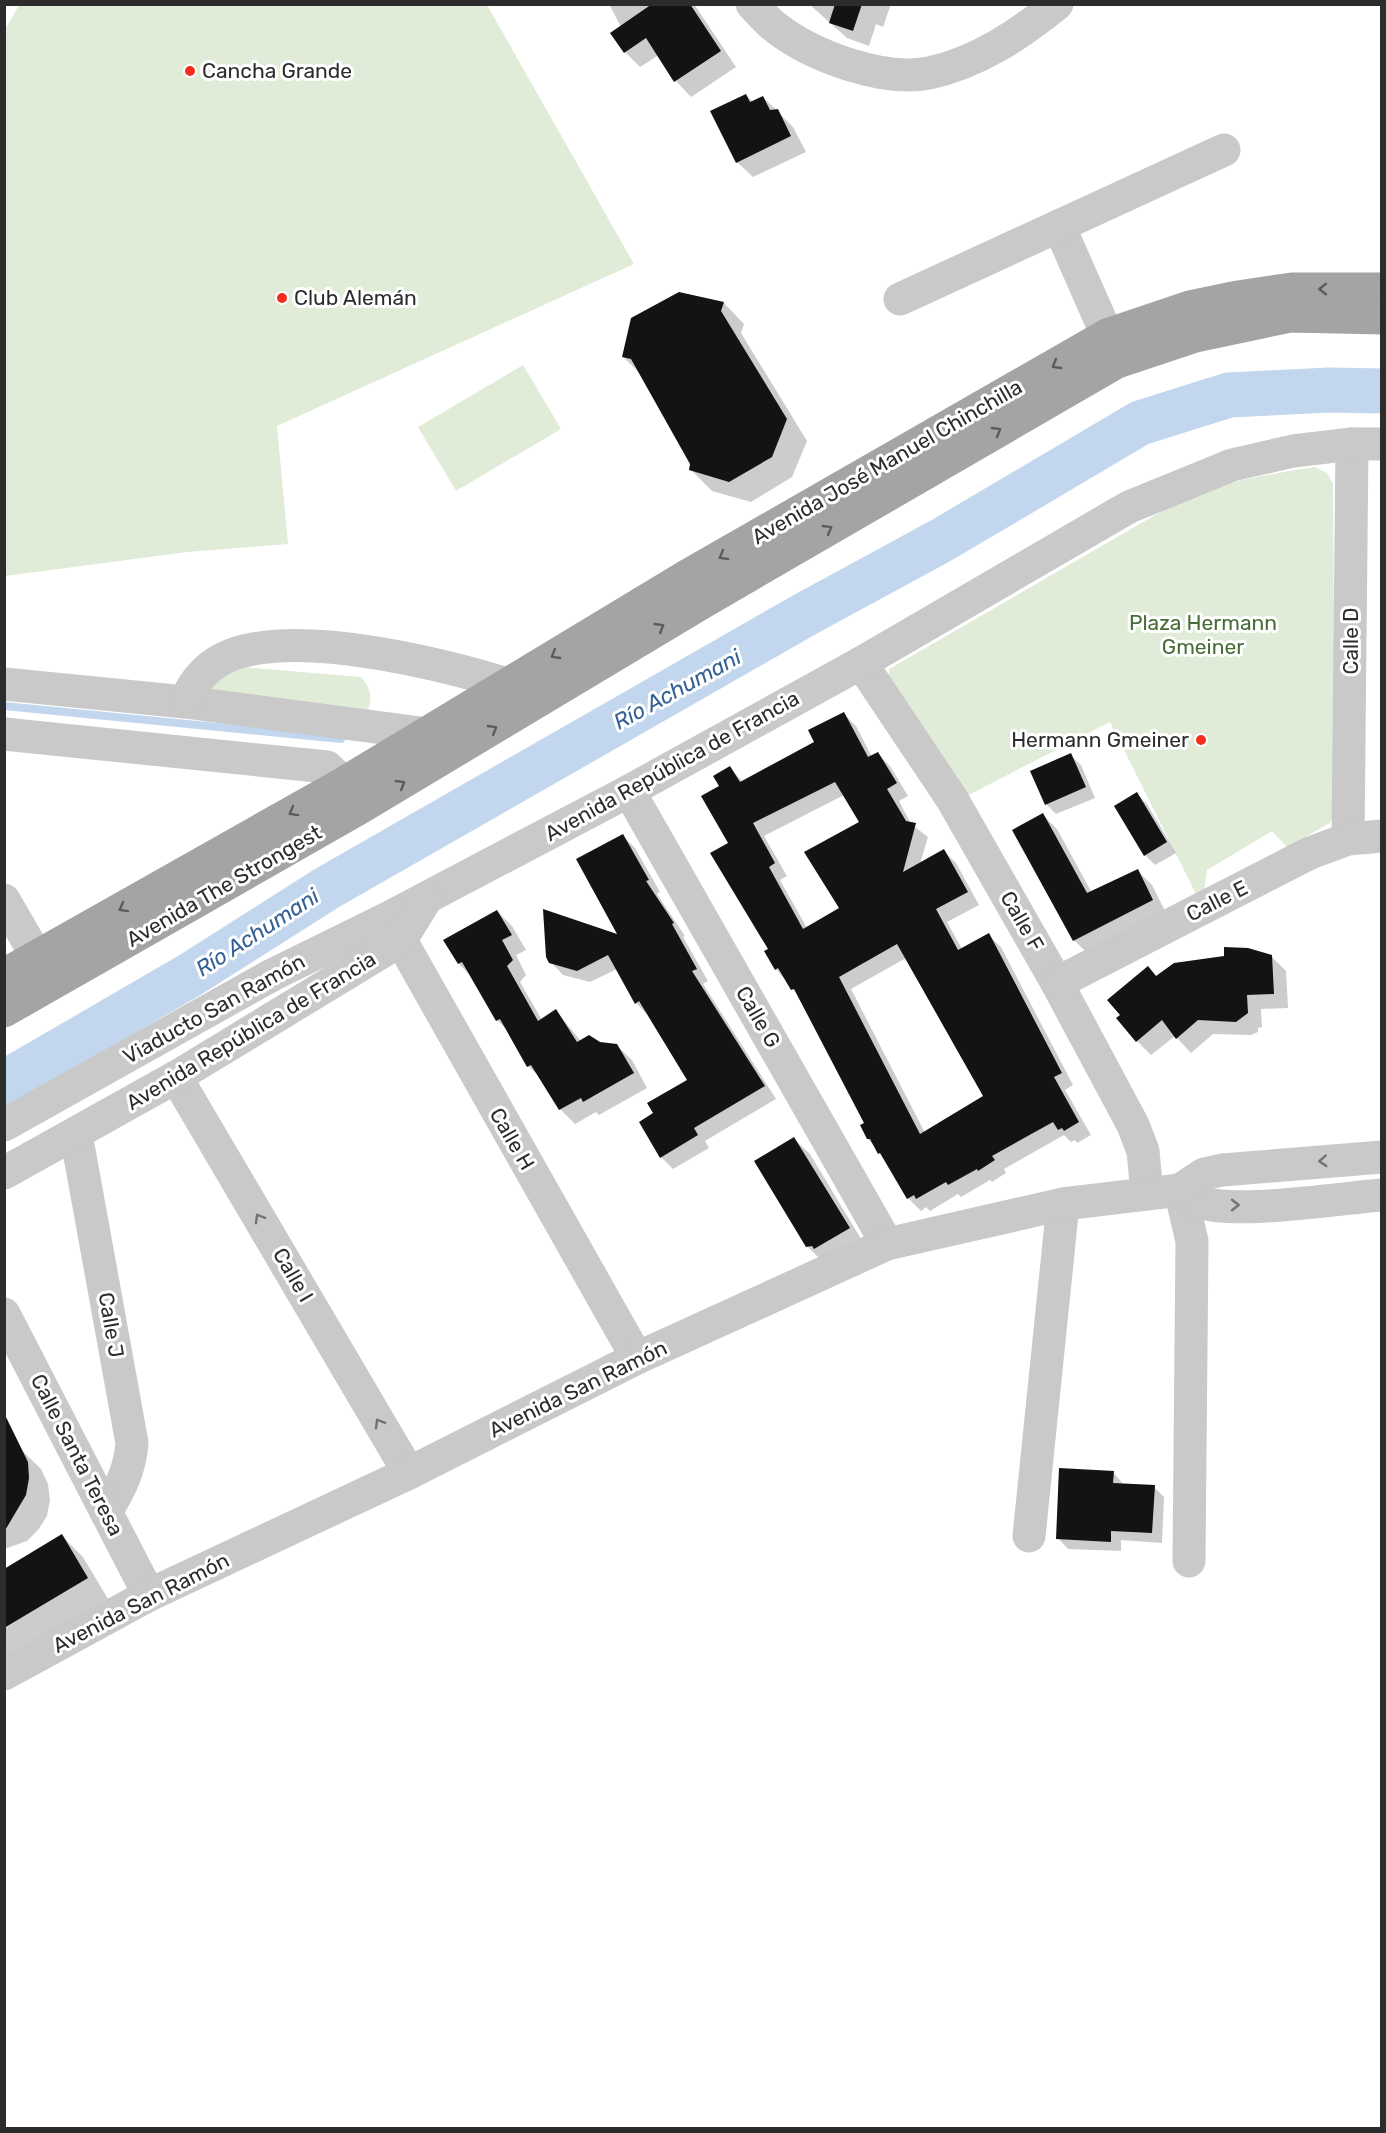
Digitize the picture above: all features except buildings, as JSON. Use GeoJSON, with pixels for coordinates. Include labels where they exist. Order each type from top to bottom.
{"type":"FeatureCollection","features":[{"type":"Feature","properties":{"kind":"main road","name":"Avenida José Manuel Chinchilla"},"geometry":{"type":"LineString","coordinates":[[436,746],[695,589],[1112,349],[1190,307],[1292,289],[1382,289]]}},
{"type":"Feature","properties":{"kind":"main road","name":"Avenida José Manuel Chinchilla"},"geometry":{"type":"LineString","coordinates":[[1112,349],[1195,336],[1290,316],[1382,318]]}},
{"type":"Feature","properties":{"kind":"main road","name":"Avenida José Manuel Chinchilla"},"geometry":{"type":"LineString","coordinates":[[436,746],[507,684],[695,589]]}},
{"type":"Feature","properties":{"kind":"main road","name":"Avenida The Strongest"},"geometry":{"type":"LineString","coordinates":[[4,1011],[44,970],[436,746]]}},
{"type":"Feature","properties":{"kind":"main road","name":"Avenida The Strongest"},"geometry":{"type":"LineString","coordinates":[[4,975],[44,970]]}},
{"type":"Feature","properties":{"kind":"street"},"geometry":{"type":"LineString","coordinates":[[752,4],[775,27],[835,61],[886,73],[928,73],[982,54],[1026,30],[1057,4]]}},
{"type":"Feature","properties":{"kind":"street"},"geometry":{"type":"LineString","coordinates":[[900,299],[1224,150]]}},
{"type":"Feature","properties":{"kind":"street"},"geometry":{"type":"LineString","coordinates":[[1059,226],[1112,349]]}},
{"type":"Feature","properties":{"kind":"street","name":"Avenida República de Francia"},"geometry":{"type":"LineString","coordinates":[[4,1173],[176,1077],[394,930],[426,898],[628,791],[861,663],[1130,507],[1171,488],[1232,465],[1293,451],[1367,444]]}},
{"type":"Feature","properties":{"kind":"street","name":"Calle D"},"geometry":{"type":"LineString","coordinates":[[1348,839],[1367,444]]}},
{"type":"Feature","properties":{"kind":"street"},"geometry":{"type":"LineString","coordinates":[[185,702],[192,684],[214,664],[232,655],[290,644],[398,657],[507,684]]}},
{"type":"Feature","properties":{"kind":"street","name":"Calle F"},"geometry":{"type":"LineString","coordinates":[[861,663],[952,799],[1057,983],[1133,1125],[1143,1151],[1147,1194]]}},
{"type":"Feature","properties":{"kind":"street"},"geometry":{"type":"LineString","coordinates":[[4,684],[185,702],[436,746]]}},
{"type":"Feature","properties":{"kind":"street"},"geometry":{"type":"LineString","coordinates":[[4,734],[327,767],[351,796]]}},
{"type":"Feature","properties":{"kind":"street","name":"Calle G"},"geometry":{"type":"LineString","coordinates":[[628,791],[887,1244]]}},
{"type":"Feature","properties":{"kind":"street","name":"Calle E"},"geometry":{"type":"LineString","coordinates":[[1057,983],[1310,853],[1348,839],[1382,836]]}},
{"type":"Feature","properties":{"kind":"street"},"geometry":{"type":"LineString","coordinates":[[4,900],[44,970]]}},
{"type":"Feature","properties":{"kind":"street","name":"Viaducto San Ramón"},"geometry":{"type":"LineString","coordinates":[[4,1125],[272,975],[394,930]]}},
{"type":"Feature","properties":{"kind":"street","name":"Calle H"},"geometry":{"type":"LineString","coordinates":[[394,930],[637,1358]]}},
{"type":"Feature","properties":{"kind":"street","name":"Calle I"},"geometry":{"type":"LineString","coordinates":[[176,1077],[409,1473]]}},
{"type":"Feature","properties":{"kind":"street","name":"Calle J"},"geometry":{"type":"LineString","coordinates":[[76,1134],[132,1443],[131,1462],[123,1482],[105,1512]]}},
{"type":"Feature","properties":{"kind":"street","name":"Avenida San Ramón"},"geometry":{"type":"LineString","coordinates":[[4,1674],[149,1595],[409,1473],[637,1358],[887,1244],[1063,1204],[1180,1190],[1203,1174],[1222,1170],[1382,1156]]}},
{"type":"Feature","properties":{"kind":"street"},"geometry":{"type":"LineString","coordinates":[[1180,1190],[1198,1202],[1227,1206],[1268,1206],[1382,1195]]}},
{"type":"Feature","properties":{"kind":"street"},"geometry":{"type":"LineString","coordinates":[[1180,1190],[1192,1240],[1189,1561]]}},
{"type":"Feature","properties":{"kind":"street"},"geometry":{"type":"LineString","coordinates":[[1029,1536],[1063,1204]]}},
{"type":"Feature","properties":{"kind":"street","name":"Calle Santa Teresa"},"geometry":{"type":"LineString","coordinates":[[4,1314],[149,1595]]}},
{"type":"Feature","properties":{"kind":"green space","name":"Club Alemán"},"geometry":{"type":"Polygon","coordinates":[[[19,5],[487,5],[634,264],[277,426],[288,544],[188,552],[5,576],[4,31],[19,5]]]}},
{"type":"Feature","properties":{"kind":"green space"},"geometry":{"type":"Polygon","coordinates":[[[523,365],[561,429],[456,491],[418,427],[523,365]]]}},
{"type":"Feature","properties":{"kind":"green space","name":"Plaza Hermann Gmeiner"},"geometry":{"type":"Polygon","coordinates":[[[1315,467],[1327,473],[1333,484],[1335,810],[1330,823],[1287,847],[1272,831],[1207,870],[1204,891],[1197,896],[1110,722],[963,798],[889,677],[889,669],[1183,499],[1265,475],[1315,467]]]}},
{"type":"Feature","properties":{"kind":"green space"},"geometry":{"type":"Polygon","coordinates":[[[219,665],[361,677],[369,691],[370,705],[366,715],[193,695],[219,665]]]}},
{"type":"Feature","properties":{"kind":"waterway","name":"Río Achumani"},"geometry":{"type":"LineString","coordinates":[[4,1083],[190,975],[327,888],[804,615],[942,540],[1140,423],[1229,395],[1329,390],[1382,391]]}},
{"type":"Feature","properties":{"kind":"waterway"},"geometry":{"type":"LineString","coordinates":[[4,706],[341,739]]}},
{"type":"Feature","properties":{"kind":"place","name":"Cancha Grande"},"geometry":{"type":"Point","coordinates":[190,71]}},
{"type":"Feature","properties":{"kind":"place","name":"Club Alemán"},"geometry":{"type":"Point","coordinates":[282,298]}},
{"type":"Feature","properties":{"kind":"place","name":"Hermann Gmeiner"},"geometry":{"type":"Point","coordinates":[1201,740]}}]}
